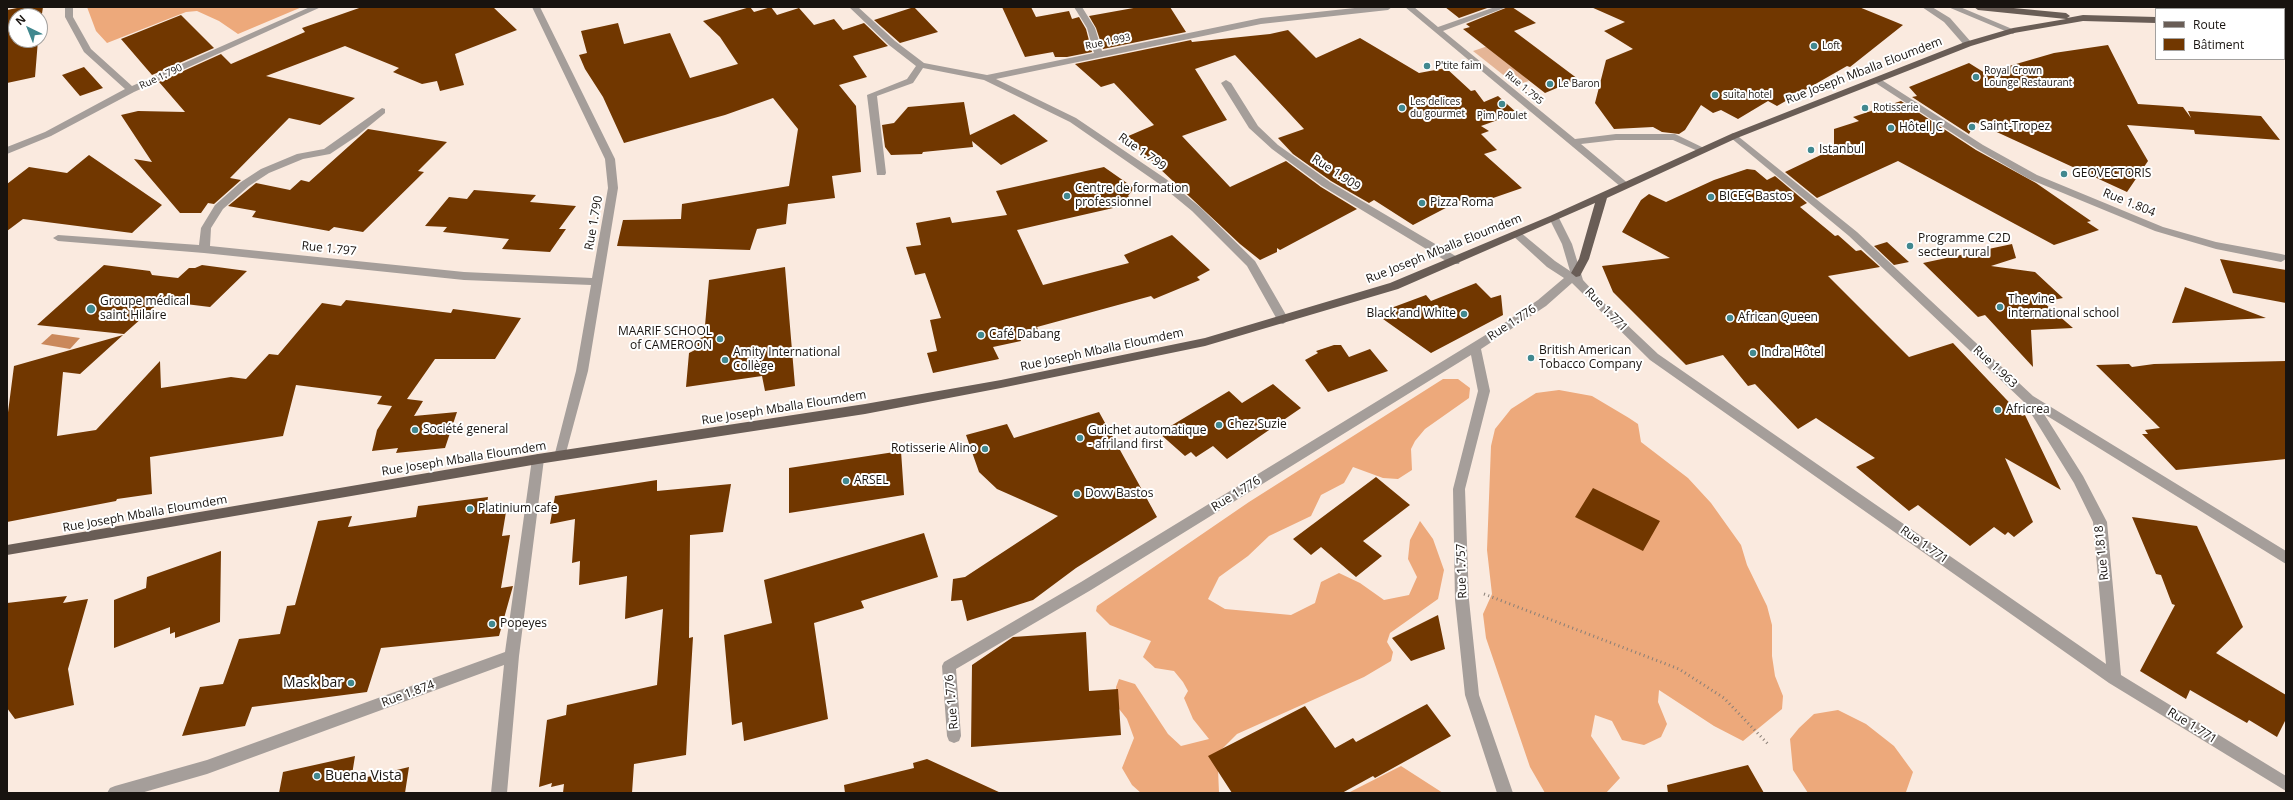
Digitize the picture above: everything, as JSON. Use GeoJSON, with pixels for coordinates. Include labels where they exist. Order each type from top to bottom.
{"type":"FeatureCollection","features":[{"type":"Feature","properties":{"kind":"main road"},"geometry":{"type":"LineString","coordinates":[[1978,7],[2083,18]]}},
{"type":"Feature","properties":{"kind":"main road","name":"Rue Joseph Mballa Eloumdem"},"geometry":{"type":"LineString","coordinates":[[7,550],[538,459],[560,457],[857,410],[1001,384],[1205,342],[1284,320],[1394,286],[1554,218],[1734,136],[1968,44],[2013,31],[2083,18],[2155,20]]}},
{"type":"Feature","properties":{"kind":"main road"},"geometry":{"type":"LineString","coordinates":[[1575,278],[1584,259],[1602,196]]}},
{"type":"Feature","properties":{"kind":"street"},"geometry":{"type":"LineString","coordinates":[[69,7],[69,17],[88,50],[131,90]]}},
{"type":"Feature","properties":{"kind":"street","name":"Rue 1.790"},"geometry":{"type":"LineString","coordinates":[[7,151],[48,134],[131,90],[253,34],[317,7]]}},
{"type":"Feature","properties":{"kind":"street","name":"Rue 1.790"},"geometry":{"type":"LineString","coordinates":[[536,7],[610,159],[613,188],[582,371],[560,457]]}},
{"type":"Feature","properties":{"kind":"street","name":"Rue 1.993"},"geometry":{"type":"LineString","coordinates":[[853,7],[892,43],[921,65],[987,78],[1261,21],[1388,7]]}},
{"type":"Feature","properties":{"kind":"street"},"geometry":{"type":"LineString","coordinates":[[1078,7],[1091,28],[1098,55]]}},
{"type":"Feature","properties":{"kind":"street","name":"Rue 1.795"},"geometry":{"type":"LineString","coordinates":[[1409,7],[1625,185]]}},
{"type":"Feature","properties":{"kind":"street"},"geometry":{"type":"LineString","coordinates":[[1437,30],[1503,7]]}},
{"type":"Feature","properties":{"kind":"street"},"geometry":{"type":"LineString","coordinates":[[1926,7],[1947,20],[1968,44]]}},
{"type":"Feature","properties":{"kind":"street"},"geometry":{"type":"LineString","coordinates":[[1952,7],[2013,31]]}},
{"type":"Feature","properties":{"kind":"street"},"geometry":{"type":"LineString","coordinates":[[881,173],[872,95],[910,80],[921,65]]}},
{"type":"Feature","properties":{"kind":"street","name":"Rue 1.799"},"geometry":{"type":"LineString","coordinates":[[987,78],[1073,120],[1162,181],[1196,209],[1251,264],[1284,320]]}},
{"type":"Feature","properties":{"kind":"street","name":"Rue 1.804"},"geometry":{"type":"LineString","coordinates":[[1877,80],[1980,148],[2033,177],[2159,229],[2216,245],[2281,258]]}},
{"type":"Feature","properties":{"kind":"street","name":"Rue 1.909"},"geometry":{"type":"LineString","coordinates":[[1226,83],[1254,128],[1275,147],[1326,184],[1455,261]]}},
{"type":"Feature","properties":{"kind":"street"},"geometry":{"type":"LineString","coordinates":[[204,249],[206,228],[219,206],[245,184],[265,171],[301,156],[328,152],[354,134],[382,111]]}},
{"type":"Feature","properties":{"kind":"street"},"geometry":{"type":"LineString","coordinates":[[1573,142],[1616,137],[1675,136],[1703,150]]}},
{"type":"Feature","properties":{"kind":"street","name":"Rue 1.963"},"geometry":{"type":"LineString","coordinates":[[1734,136],[1852,234],[2029,399],[2286,558]]}},
{"type":"Feature","properties":{"kind":"street","name":"Rue 1.771"},"geometry":{"type":"LineString","coordinates":[[1554,218],[1567,244],[1575,278]]}},
{"type":"Feature","properties":{"kind":"street","name":"Rue 1.771"},"geometry":{"type":"LineString","coordinates":[[1516,234],[1575,278],[1601,307],[1654,357],[2114,678],[2286,784]]}},
{"type":"Feature","properties":{"kind":"street","name":"Rue 1.797"},"geometry":{"type":"LineString","coordinates":[[58,238],[204,249],[464,276],[597,282]]}},
{"type":"Feature","properties":{"kind":"street","name":"Rue 1.776"},"geometry":{"type":"LineString","coordinates":[[954,736],[948,666],[1086,586],[1475,347],[1542,303],[1575,278]]}},
{"type":"Feature","properties":{"kind":"street","name":"Rue 1.757"},"geometry":{"type":"LineString","coordinates":[[1475,347],[1484,391],[1459,489],[1462,586],[1472,695],[1505,793]]}},
{"type":"Feature","properties":{"kind":"street","name":"Rue 1.818"},"geometry":{"type":"LineString","coordinates":[[2029,399],[2079,480],[2100,522],[2114,678]]}},
{"type":"Feature","properties":{"kind":"street"},"geometry":{"type":"LineString","coordinates":[[499,793],[512,656],[538,459]]}},
{"type":"Feature","properties":{"kind":"street","name":"Rue 1.874"},"geometry":{"type":"LineString","coordinates":[[115,793],[207,767],[512,656]]}},
{"type":"Feature","properties":{"kind":"path"},"geometry":{"type":"LineString","coordinates":[[1462,586],[1679,669],[1724,698],[1769,745]]}},
{"type":"Feature","properties":{"kind":"shaded area"},"geometry":{"type":"Polygon","coordinates":[[[87,7],[302,7],[238,34],[219,21],[197,11],[186,12],[107,43],[96,31],[87,7]]]}},
{"type":"Feature","properties":{"kind":"shaded area"},"geometry":{"type":"Polygon","coordinates":[[[1491,45],[1529,81],[1516,85],[1473,51],[1491,45]]]}},
{"type":"Feature","properties":{"kind":"shaded area"},"geometry":{"type":"Polygon","coordinates":[[[52,334],[80,338],[70,349],[41,344],[52,334]]]}},
{"type":"Feature","properties":{"kind":"shaded area"},"geometry":{"type":"Polygon","coordinates":[[[1443,379],[1458,379],[1470,388],[1469,398],[1425,429],[1415,441],[1411,449],[1412,470],[1398,479],[1383,478],[1353,467],[1344,483],[1321,495],[1311,516],[1269,536],[1248,556],[1219,577],[1208,599],[1225,609],[1291,615],[1315,603],[1321,582],[1339,573],[1360,583],[1384,600],[1409,595],[1417,577],[1408,559],[1410,540],[1420,521],[1433,539],[1444,570],[1438,599],[1390,633],[1387,642],[1393,652],[1391,661],[1364,677],[1237,734],[1220,751],[1218,769],[1219,793],[1141,793],[1132,785],[1122,768],[1134,738],[1127,719],[1116,705],[1116,687],[1119,679],[1135,684],[1168,734],[1181,746],[1209,739],[1193,719],[1184,698],[1188,691],[1183,682],[1174,671],[1155,668],[1143,657],[1151,641],[1110,625],[1096,611],[1097,606],[1249,502],[1443,379]]]}},
{"type":"Feature","properties":{"kind":"shaded area"},"geometry":{"type":"Polygon","coordinates":[[[1559,390],[1592,396],[1638,424],[1641,442],[1688,478],[1711,503],[1741,545],[1747,565],[1767,606],[1772,625],[1772,656],[1775,676],[1783,696],[1782,709],[1743,741],[1714,726],[1659,690],[1658,702],[1667,724],[1661,737],[1644,745],[1622,740],[1612,721],[1595,715],[1591,736],[1620,778],[1606,793],[1545,793],[1530,767],[1486,638],[1483,614],[1492,594],[1487,550],[1491,446],[1495,429],[1511,409],[1536,393],[1559,390]]]}},
{"type":"Feature","properties":{"kind":"shaded area"},"geometry":{"type":"Polygon","coordinates":[[[1838,710],[1866,724],[1894,746],[1913,772],[1906,792],[1808,793],[1793,770],[1790,739],[1814,714],[1838,710]]]}},
{"type":"Feature","properties":{"kind":"shaded area"},"geometry":{"type":"Polygon","coordinates":[[[1401,766],[1443,793],[1348,793],[1401,766]]]}},
{"type":"Feature","properties":{"kind":"building"},"geometry":{"type":"Polygon","coordinates":[[[22,7],[43,7],[43,8],[17,8],[22,7]]]}},
{"type":"Feature","properties":{"kind":"building"},"geometry":{"type":"Polygon","coordinates":[[[362,7],[493,7],[517,30],[455,54],[464,85],[440,91],[437,81],[422,84],[393,72],[399,68],[345,46],[266,76],[355,98],[320,125],[289,118],[230,178],[241,180],[214,204],[208,203],[201,213],[180,213],[134,159],[152,162],[121,115],[138,111],[185,112],[159,82],[221,54],[231,64],[305,32],[302,28],[362,7]]]}},
{"type":"Feature","properties":{"kind":"building"},"geometry":{"type":"Polygon","coordinates":[[[750,7],[754,12],[771,7],[777,15],[799,8],[814,25],[834,19],[843,30],[864,23],[888,46],[853,56],[867,77],[839,85],[856,106],[861,172],[832,176],[835,198],[788,204],[786,224],[757,229],[750,250],[617,246],[623,220],[681,219],[682,204],[789,186],[798,129],[773,98],[725,115],[624,143],[603,97],[585,69],[579,55],[587,53],[581,31],[618,23],[624,44],[670,33],[690,78],[738,64],[720,37],[703,21],[750,7]]]}},
{"type":"Feature","properties":{"kind":"building"},"geometry":{"type":"Polygon","coordinates":[[[914,7],[938,32],[900,43],[874,20],[914,7]]]}},
{"type":"Feature","properties":{"kind":"building"},"geometry":{"type":"Polygon","coordinates":[[[1002,7],[1031,7],[1036,17],[1069,11],[1072,19],[1079,17],[1086,29],[1092,52],[1067,57],[1055,57],[1053,52],[1025,57],[1002,7]]]}},
{"type":"Feature","properties":{"kind":"building"},"geometry":{"type":"Polygon","coordinates":[[[1139,7],[1170,7],[1186,32],[1103,49],[1096,28],[1089,16],[1139,7]]]}},
{"type":"Feature","properties":{"kind":"building"},"geometry":{"type":"Polygon","coordinates":[[[1445,7],[1490,7],[1459,18],[1445,7]]]}},
{"type":"Feature","properties":{"kind":"building"},"geometry":{"type":"Polygon","coordinates":[[[1508,7],[1512,7],[1536,23],[1514,31],[1578,79],[1545,93],[1463,29],[1470,27],[1466,24],[1508,7]]]}},
{"type":"Feature","properties":{"kind":"building"},"geometry":{"type":"Polygon","coordinates":[[[1591,7],[1859,7],[1903,25],[1850,67],[1847,66],[1777,106],[1768,101],[1738,119],[1721,110],[1713,113],[1701,105],[1685,130],[1679,134],[1662,132],[1653,127],[1614,129],[1595,103],[1606,60],[1633,49],[1604,31],[1625,22],[1591,7]]]}},
{"type":"Feature","properties":{"kind":"building"},"geometry":{"type":"Polygon","coordinates":[[[7,10],[8,48],[37,48],[35,77],[7,83],[7,10]]]}},
{"type":"Feature","properties":{"kind":"building"},"geometry":{"type":"Polygon","coordinates":[[[181,15],[214,48],[152,75],[121,39],[181,15]]]}},
{"type":"Feature","properties":{"kind":"building"},"geometry":{"type":"Polygon","coordinates":[[[1288,30],[1316,58],[1360,38],[1419,73],[1446,68],[1471,91],[1475,90],[1484,102],[1498,96],[1517,113],[1481,126],[1489,131],[1481,134],[1497,150],[1484,154],[1522,188],[1470,206],[1463,199],[1413,225],[1374,200],[1369,203],[1331,181],[1293,154],[1278,138],[1304,129],[1235,55],[1195,69],[1227,120],[1182,136],[1230,187],[1286,161],[1321,187],[1357,209],[1280,250],[1277,248],[1277,252],[1260,260],[1240,244],[1126,137],[1154,125],[1114,83],[1101,87],[1075,64],[1191,40],[1192,42],[1270,34],[1288,30]]]}},
{"type":"Feature","properties":{"kind":"building"},"geometry":{"type":"Polygon","coordinates":[[[2108,45],[2138,104],[2183,107],[2191,118],[2188,111],[2261,116],[2280,140],[2195,134],[2194,130],[2127,125],[2148,161],[2127,192],[1975,122],[1969,134],[1912,97],[1917,96],[1909,87],[1969,63],[1985,73],[2054,53],[2108,45]]]}},
{"type":"Feature","properties":{"kind":"building"},"geometry":{"type":"Polygon","coordinates":[[[84,67],[103,88],[80,96],[62,75],[84,67]]]}},
{"type":"Feature","properties":{"kind":"building"},"geometry":{"type":"Polygon","coordinates":[[[1901,101],[1976,150],[2036,183],[2091,221],[2087,222],[2099,230],[2054,245],[1898,161],[1817,198],[1785,172],[1827,152],[1834,156],[1834,129],[1859,121],[1853,117],[1901,101]]]}},
{"type":"Feature","properties":{"kind":"building"},"geometry":{"type":"Polygon","coordinates":[[[964,102],[970,135],[1014,114],[1048,141],[1001,165],[972,141],[973,147],[923,152],[922,154],[891,155],[885,147],[882,125],[894,123],[908,107],[964,102]]]}},
{"type":"Feature","properties":{"kind":"building"},"geometry":{"type":"Polygon","coordinates":[[[368,129],[447,142],[418,171],[424,172],[363,232],[334,227],[329,231],[252,217],[256,211],[228,206],[256,183],[290,190],[301,180],[309,182],[368,129]]]}},
{"type":"Feature","properties":{"kind":"building"},"geometry":{"type":"Polygon","coordinates":[[[89,155],[162,205],[132,233],[23,219],[7,231],[7,184],[29,167],[67,173],[89,155]]]}},
{"type":"Feature","properties":{"kind":"building"},"geometry":{"type":"Polygon","coordinates":[[[1104,167],[1134,188],[1128,196],[1135,203],[1017,230],[1043,285],[1129,263],[1124,255],[1172,235],[1210,270],[1197,277],[1200,280],[1154,299],[1151,296],[1037,327],[1039,333],[1020,337],[1021,341],[993,347],[999,359],[933,373],[927,353],[937,351],[930,320],[941,318],[925,273],[915,275],[906,247],[921,245],[916,223],[950,217],[952,223],[1007,215],[996,191],[1104,167]]]}},
{"type":"Feature","properties":{"kind":"building"},"geometry":{"type":"Polygon","coordinates":[[[1747,169],[1755,170],[1767,180],[1775,176],[1807,203],[1800,207],[1835,236],[1838,235],[1856,251],[1861,250],[1880,267],[1828,276],[1909,357],[1953,343],[2022,416],[2025,415],[2061,490],[2005,458],[2033,522],[2014,537],[2008,532],[2005,535],[1994,527],[1970,546],[1918,505],[1909,511],[1856,467],[1875,458],[1816,418],[1798,429],[1755,384],[1748,386],[1723,355],[1686,365],[1613,292],[1602,266],[1670,258],[1622,232],[1641,200],[1649,194],[1666,202],[1714,180],[1747,169]]]}},
{"type":"Feature","properties":{"kind":"building"},"geometry":{"type":"Polygon","coordinates":[[[474,190],[536,195],[530,202],[576,206],[559,229],[566,229],[550,252],[502,249],[509,239],[443,232],[447,227],[425,226],[449,197],[467,199],[474,190]]]}},
{"type":"Feature","properties":{"kind":"building"},"geometry":{"type":"Polygon","coordinates":[[[1887,242],[1909,262],[1894,265],[1874,246],[1887,242]]]}},
{"type":"Feature","properties":{"kind":"building"},"geometry":{"type":"Polygon","coordinates":[[[2012,244],[2016,258],[1991,266],[2035,272],[2063,298],[2043,302],[2073,328],[2031,330],[2033,367],[1985,315],[1978,317],[1923,263],[2012,244]]]}},
{"type":"Feature","properties":{"kind":"building"},"geometry":{"type":"Polygon","coordinates":[[[2220,259],[2286,270],[2286,303],[2233,293],[2220,259]]]}},
{"type":"Feature","properties":{"kind":"building"},"geometry":{"type":"Polygon","coordinates":[[[104,265],[150,271],[152,275],[178,278],[189,268],[195,268],[202,265],[247,271],[210,307],[161,301],[124,334],[37,325],[104,265]]]}},
{"type":"Feature","properties":{"kind":"building"},"geometry":{"type":"Polygon","coordinates":[[[785,267],[795,386],[765,391],[762,376],[686,387],[689,353],[695,350],[696,339],[704,337],[709,280],[785,267]]]}},
{"type":"Feature","properties":{"kind":"building"},"geometry":{"type":"Polygon","coordinates":[[[1476,283],[1491,298],[1501,295],[1503,315],[1431,353],[1383,319],[1391,314],[1383,311],[1426,295],[1431,301],[1476,283]]]}},
{"type":"Feature","properties":{"kind":"building"},"geometry":{"type":"Polygon","coordinates":[[[2185,287],[2266,318],[2172,323],[2185,287]]]}},
{"type":"Feature","properties":{"kind":"building"},"geometry":{"type":"Polygon","coordinates":[[[346,300],[451,313],[453,309],[521,318],[495,359],[435,359],[407,399],[423,401],[414,416],[457,412],[445,448],[396,453],[398,448],[372,451],[377,430],[392,406],[377,404],[382,396],[296,385],[283,436],[150,457],[152,494],[117,499],[116,501],[7,522],[7,420],[14,366],[123,335],[80,374],[63,372],[57,436],[96,430],[160,361],[161,388],[231,377],[246,379],[269,354],[278,355],[322,303],[341,306],[346,300]]]}},
{"type":"Feature","properties":{"kind":"building"},"geometry":{"type":"Polygon","coordinates":[[[1334,345],[1341,345],[1349,357],[1370,349],[1388,371],[1328,392],[1305,360],[1318,353],[1316,351],[1334,345]]]}},
{"type":"Feature","properties":{"kind":"building"},"geometry":{"type":"Polygon","coordinates":[[[2286,361],[2286,459],[2176,470],[2142,434],[2148,434],[2145,430],[2160,428],[2096,365],[2129,364],[2132,367],[2154,364],[2286,361]]]}},
{"type":"Feature","properties":{"kind":"building","name":"Chez Suzie"},"geometry":{"type":"Polygon","coordinates":[[[1273,384],[1301,408],[1227,459],[1213,446],[1196,457],[1191,452],[1185,456],[1159,433],[1229,391],[1242,403],[1273,384]]]}},
{"type":"Feature","properties":{"kind":"building","name":"Dovv Bastos"},"geometry":{"type":"Polygon","coordinates":[[[1099,412],[1157,517],[1076,568],[1033,600],[967,621],[962,600],[951,601],[953,579],[965,577],[1058,516],[997,489],[979,472],[966,435],[1007,424],[1014,438],[1099,412]]]}},
{"type":"Feature","properties":{"kind":"building","name":"ARSEL"},"geometry":{"type":"Polygon","coordinates":[[[901,451],[904,495],[789,513],[789,468],[901,451]]]}},
{"type":"Feature","properties":{"kind":"building"},"geometry":{"type":"Polygon","coordinates":[[[1376,477],[1410,505],[1363,541],[1382,556],[1356,577],[1321,547],[1311,555],[1293,539],[1376,477]]]}},
{"type":"Feature","properties":{"kind":"building"},"geometry":{"type":"Polygon","coordinates":[[[657,480],[657,491],[731,484],[723,532],[690,535],[689,638],[693,637],[686,755],[634,764],[632,793],[563,793],[564,784],[551,787],[552,783],[539,787],[547,720],[566,715],[567,705],[657,685],[663,609],[625,619],[627,576],[579,585],[580,561],[572,563],[575,519],[550,524],[555,496],[657,480]]]}},
{"type":"Feature","properties":{"kind":"building"},"geometry":{"type":"Polygon","coordinates":[[[1593,488],[1660,521],[1643,551],[1575,517],[1593,488]]]}},
{"type":"Feature","properties":{"kind":"building"},"geometry":{"type":"Polygon","coordinates":[[[488,497],[486,510],[507,506],[502,536],[510,535],[501,588],[513,586],[499,636],[381,648],[367,692],[252,707],[245,726],[182,736],[200,687],[223,684],[239,639],[280,634],[287,606],[295,605],[318,521],[352,516],[348,527],[416,517],[418,506],[488,497]]]}},
{"type":"Feature","properties":{"kind":"building"},"geometry":{"type":"Polygon","coordinates":[[[2132,517],[2197,526],[2243,627],[2216,653],[2286,695],[2286,719],[2277,737],[2249,720],[2247,723],[2190,690],[2186,699],[2140,671],[2175,605],[2172,604],[2161,575],[2156,574],[2132,517]]]}},
{"type":"Feature","properties":{"kind":"building"},"geometry":{"type":"Polygon","coordinates":[[[924,533],[938,577],[861,601],[864,608],[814,623],[828,719],[744,741],[742,722],[732,725],[724,635],[772,623],[764,580],[924,533]]]}},
{"type":"Feature","properties":{"kind":"building"},"geometry":{"type":"Polygon","coordinates":[[[221,551],[220,622],[175,638],[175,632],[170,634],[170,627],[114,648],[114,600],[146,588],[147,577],[221,551]]]}},
{"type":"Feature","properties":{"kind":"building"},"geometry":{"type":"Polygon","coordinates":[[[67,596],[63,603],[88,599],[68,669],[74,705],[15,719],[7,708],[7,603],[67,596]]]}},
{"type":"Feature","properties":{"kind":"building"},"geometry":{"type":"Polygon","coordinates":[[[1438,615],[1445,649],[1411,661],[1392,638],[1438,615]]]}},
{"type":"Feature","properties":{"kind":"building"},"geometry":{"type":"Polygon","coordinates":[[[1086,632],[1089,691],[1118,689],[1121,735],[971,747],[972,665],[1013,637],[1086,632]]]}},
{"type":"Feature","properties":{"kind":"building"},"geometry":{"type":"Polygon","coordinates":[[[1427,704],[1451,736],[1375,778],[1373,776],[1342,793],[1232,793],[1208,756],[1305,706],[1335,748],[1353,738],[1356,742],[1427,704]]]}},
{"type":"Feature","properties":{"kind":"building","name":"Buena Vista"},"geometry":{"type":"Polygon","coordinates":[[[355,756],[351,781],[409,767],[405,793],[279,793],[283,772],[355,756]]]}},
{"type":"Feature","properties":{"kind":"building"},"geometry":{"type":"Polygon","coordinates":[[[927,759],[1001,793],[845,793],[844,785],[914,768],[913,763],[927,759]]]}},
{"type":"Feature","properties":{"kind":"building"},"geometry":{"type":"Polygon","coordinates":[[[1748,765],[1764,793],[1668,793],[1667,785],[1748,765]]]}},
{"type":"Feature","properties":{"kind":"place","name":"Loft"},"geometry":{"type":"Point","coordinates":[1814,46]}},
{"type":"Feature","properties":{"kind":"place","name":"P'tite faim"},"geometry":{"type":"Point","coordinates":[1427,66]}},
{"type":"Feature","properties":{"kind":"place","name":"Royal Crown Lounge Restaurant"},"geometry":{"type":"Point","coordinates":[1976,77]}},
{"type":"Feature","properties":{"kind":"place","name":"Le Baron"},"geometry":{"type":"Point","coordinates":[1550,84]}},
{"type":"Feature","properties":{"kind":"place","name":"suita hotel"},"geometry":{"type":"Point","coordinates":[1715,95]}},
{"type":"Feature","properties":{"kind":"place","name":"Pim Poulet"},"geometry":{"type":"Point","coordinates":[1502,104]}},
{"type":"Feature","properties":{"kind":"place","name":"Les delices du gourmet"},"geometry":{"type":"Point","coordinates":[1402,108]}},
{"type":"Feature","properties":{"kind":"place","name":"Rotisserie"},"geometry":{"type":"Point","coordinates":[1865,108]}},
{"type":"Feature","properties":{"kind":"place","name":"Saint-Tropez"},"geometry":{"type":"Point","coordinates":[1972,127]}},
{"type":"Feature","properties":{"kind":"place","name":"Hôtel JC"},"geometry":{"type":"Point","coordinates":[1891,128]}},
{"type":"Feature","properties":{"kind":"place","name":"Istanbul"},"geometry":{"type":"Point","coordinates":[1811,150]}},
{"type":"Feature","properties":{"kind":"place","name":"GEOVECTORIS"},"geometry":{"type":"Point","coordinates":[2064,174]}},
{"type":"Feature","properties":{"kind":"place","name":"Centre de formation professionnel"},"geometry":{"type":"Point","coordinates":[1067,196]}},
{"type":"Feature","properties":{"kind":"place","name":"BICEC Bastos"},"geometry":{"type":"Point","coordinates":[1711,197]}},
{"type":"Feature","properties":{"kind":"place","name":"Pizza Roma"},"geometry":{"type":"Point","coordinates":[1422,203]}},
{"type":"Feature","properties":{"kind":"place","name":"Programme C2D secteur rural"},"geometry":{"type":"Point","coordinates":[1910,246]}},
{"type":"Feature","properties":{"kind":"place","name":"The vine international school"},"geometry":{"type":"Point","coordinates":[2000,307]}},
{"type":"Feature","properties":{"kind":"place","name":"Groupe médical saint Hilaire"},"geometry":{"type":"Point","coordinates":[91,309]}},
{"type":"Feature","properties":{"kind":"place","name":"Black and White"},"geometry":{"type":"Point","coordinates":[1464,314]}},
{"type":"Feature","properties":{"kind":"place","name":"African Queen"},"geometry":{"type":"Point","coordinates":[1730,318]}},
{"type":"Feature","properties":{"kind":"place","name":"Café Dabang"},"geometry":{"type":"Point","coordinates":[981,335]}},
{"type":"Feature","properties":{"kind":"place","name":"MAARIF SCHOOL of CAMEROON"},"geometry":{"type":"Point","coordinates":[720,339]}},
{"type":"Feature","properties":{"kind":"place","name":"Indra Hôtel"},"geometry":{"type":"Point","coordinates":[1753,353]}},
{"type":"Feature","properties":{"kind":"place","name":"British American Tobacco Company"},"geometry":{"type":"Point","coordinates":[1531,358]}},
{"type":"Feature","properties":{"kind":"place","name":"Amity International Collège"},"geometry":{"type":"Point","coordinates":[725,360]}},
{"type":"Feature","properties":{"kind":"place","name":"Africrea"},"geometry":{"type":"Point","coordinates":[1998,410]}},
{"type":"Feature","properties":{"kind":"place","name":"Chez Suzie"},"geometry":{"type":"Point","coordinates":[1219,425]}},
{"type":"Feature","properties":{"kind":"place","name":"Société general"},"geometry":{"type":"Point","coordinates":[415,430]}},
{"type":"Feature","properties":{"kind":"place","name":"Guichet automatique - afriland first"},"geometry":{"type":"Point","coordinates":[1080,438]}},
{"type":"Feature","properties":{"kind":"place","name":"Rotisserie Alino"},"geometry":{"type":"Point","coordinates":[985,449]}},
{"type":"Feature","properties":{"kind":"place","name":"ARSEL"},"geometry":{"type":"Point","coordinates":[846,481]}},
{"type":"Feature","properties":{"kind":"place","name":"Dovv Bastos"},"geometry":{"type":"Point","coordinates":[1077,494]}},
{"type":"Feature","properties":{"kind":"place","name":"Platinium cafe"},"geometry":{"type":"Point","coordinates":[470,509]}},
{"type":"Feature","properties":{"kind":"place","name":"Popeyes"},"geometry":{"type":"Point","coordinates":[492,624]}},
{"type":"Feature","properties":{"kind":"place","name":"Mask bar"},"geometry":{"type":"Point","coordinates":[351,683]}},
{"type":"Feature","properties":{"kind":"place","name":"Buena Vista"},"geometry":{"type":"Point","coordinates":[317,776]}}]}
